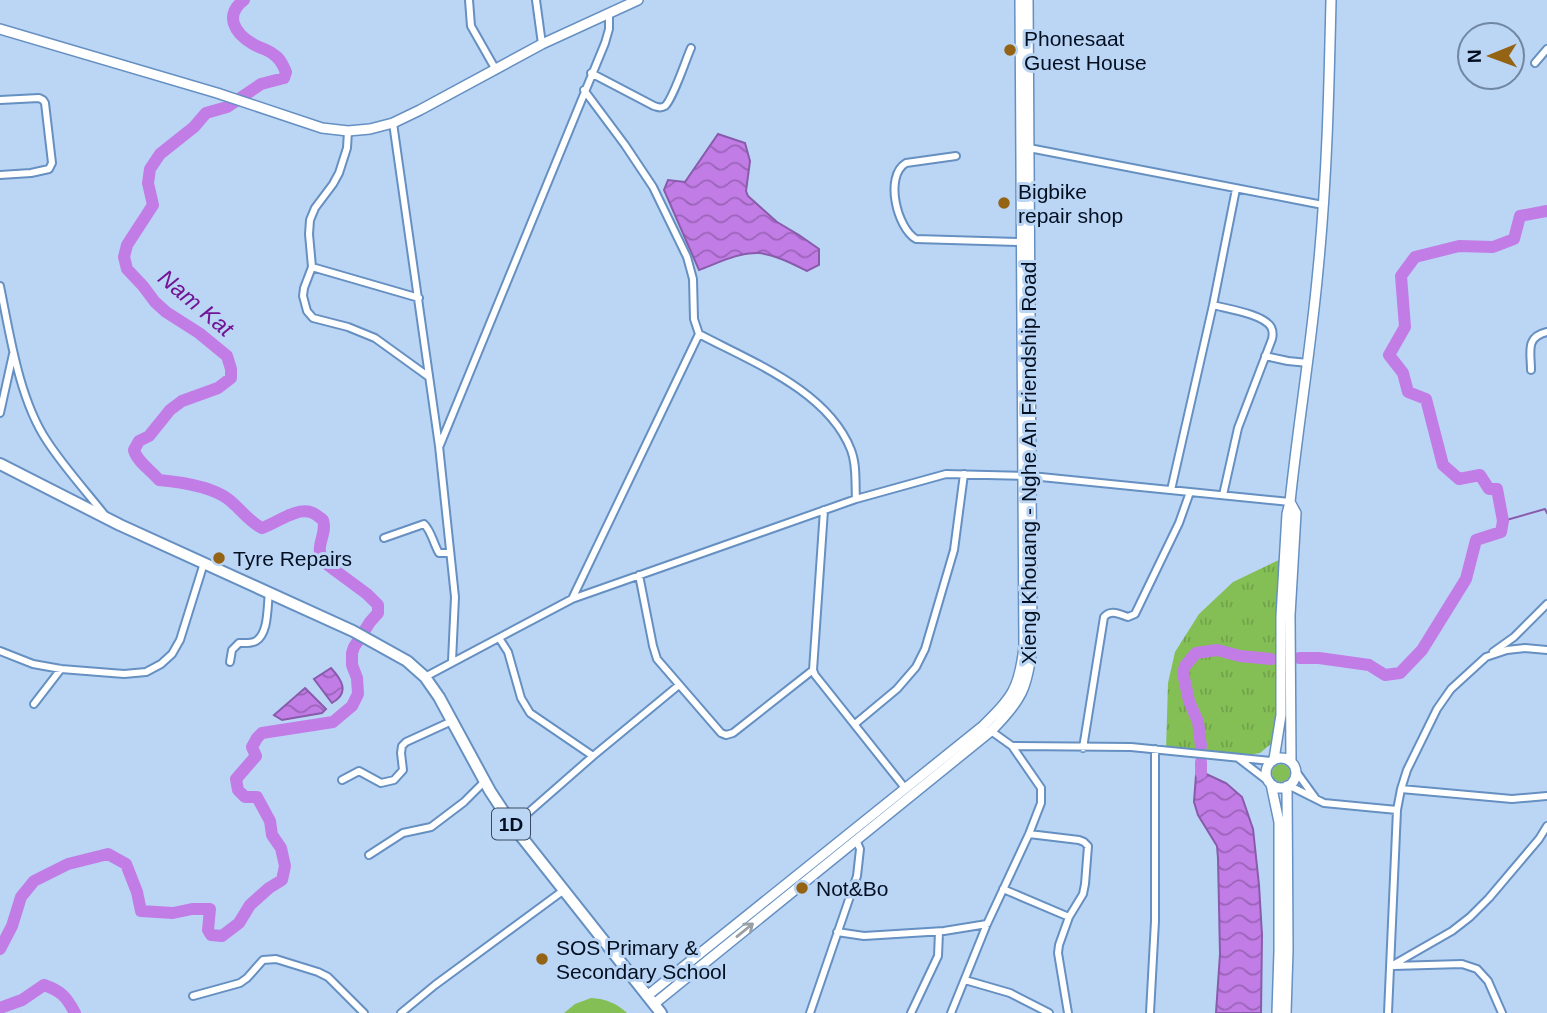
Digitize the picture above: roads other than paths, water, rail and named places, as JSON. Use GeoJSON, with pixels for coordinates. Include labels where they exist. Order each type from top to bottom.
{"type":"FeatureCollection","features":[{"type":"Feature","properties":{"kind":"highway","name":"1D"},"geometry":{"type":"LineString","coordinates":[[0,464],[107,519],[353,631],[407,661],[425,677],[439,697],[500,808],[654,1005]]}},
{"type":"Feature","properties":{"kind":"street"},"geometry":{"type":"LineString","coordinates":[[468,0],[471,26],[496,70]]}},
{"type":"Feature","properties":{"kind":"street"},"geometry":{"type":"LineString","coordinates":[[536,0],[542,44]]}},
{"type":"Feature","properties":{"kind":"street"},"geometry":{"type":"LineString","coordinates":[[0,29],[217,93],[322,128],[348,131],[393,123],[542,44],[638,0]]}},
{"type":"Feature","properties":{"kind":"street","name":"Xieng Khouang - Nghe An Friendship Road"},"geometry":{"type":"LineString","coordinates":[[654,1005],[983,726],[1015,691],[1024,647],[1027,476],[1025,147],[1020,0]]}},
{"type":"Feature","properties":{"kind":"street","name":"Xieng Khouang - Nghe An Friendship Road"},"geometry":{"type":"LineString","coordinates":[[654,1005],[856,840],[907,792],[991,731],[1011,710],[1022,692],[1030,669],[1031,645],[1021,242],[1028,0]]}},
{"type":"Feature","properties":{"kind":"street"},"geometry":{"type":"LineString","coordinates":[[1277,1013],[1279,822],[1266,768],[1273,760],[1281,715],[1283,558],[1318,272],[1326,165],[1331,0]]}},
{"type":"Feature","properties":{"kind":"street"},"geometry":{"type":"LineString","coordinates":[[439,446],[605,43],[609,29],[609,13]]}},
{"type":"Feature","properties":{"kind":"street"},"geometry":{"type":"LineString","coordinates":[[591,73],[660,108],[670,97],[691,48]]}},
{"type":"Feature","properties":{"kind":"street"},"geometry":{"type":"LineString","coordinates":[[1535,63],[1547,49]]}},
{"type":"Feature","properties":{"kind":"street"},"geometry":{"type":"LineString","coordinates":[[584,90],[653,187],[687,257],[693,279],[694,319],[699,334],[810,396],[836,423],[851,451],[856,499]]}},
{"type":"Feature","properties":{"kind":"street"},"geometry":{"type":"LineString","coordinates":[[0,100],[39,98],[46,103],[52,163],[49,169],[0,175]]}},
{"type":"Feature","properties":{"kind":"street"},"geometry":{"type":"LineString","coordinates":[[393,123],[439,446],[455,597],[452,661]]}},
{"type":"Feature","properties":{"kind":"street"},"geometry":{"type":"LineString","coordinates":[[348,131],[339,173],[310,220],[312,267],[303,296],[309,316],[375,338],[429,377]]}},
{"type":"Feature","properties":{"kind":"street"},"geometry":{"type":"LineString","coordinates":[[1025,147],[1323,205]]}},
{"type":"Feature","properties":{"kind":"street"},"geometry":{"type":"LineString","coordinates":[[956,156],[906,163],[899,167],[894,178],[897,208],[909,235],[916,239],[1021,242]]}},
{"type":"Feature","properties":{"kind":"street"},"geometry":{"type":"LineString","coordinates":[[1171,490],[1236,189]]}},
{"type":"Feature","properties":{"kind":"street"},"geometry":{"type":"LineString","coordinates":[[312,267],[419,298]]}},
{"type":"Feature","properties":{"kind":"street"},"geometry":{"type":"LineString","coordinates":[[1,291],[14,352],[31,408],[47,440],[107,519]]}},
{"type":"Feature","properties":{"kind":"street"},"geometry":{"type":"LineString","coordinates":[[1213,305],[1257,317],[1271,326],[1272,339],[1238,428],[1223,495]]}},
{"type":"Feature","properties":{"kind":"street"},"geometry":{"type":"LineString","coordinates":[[1531,370],[1533,338],[1547,332]]}},
{"type":"Feature","properties":{"kind":"street"},"geometry":{"type":"LineString","coordinates":[[572,599],[699,334]]}},
{"type":"Feature","properties":{"kind":"street"},"geometry":{"type":"LineString","coordinates":[[0,413],[14,352]]}},
{"type":"Feature","properties":{"kind":"street"},"geometry":{"type":"LineString","coordinates":[[1265,356],[1308,363]]}},
{"type":"Feature","properties":{"kind":"street"},"geometry":{"type":"LineString","coordinates":[[425,677],[572,599],[856,499],[946,474],[1027,476],[1290,502]]}},
{"type":"Feature","properties":{"kind":"street"},"geometry":{"type":"LineString","coordinates":[[855,724],[897,688],[916,667],[925,649],[954,550],[964,474]]}},
{"type":"Feature","properties":{"kind":"street"},"geometry":{"type":"LineString","coordinates":[[1083,748],[1104,617],[1112,612],[1128,617],[1135,614],[1179,523],[1190,492]]}},
{"type":"Feature","properties":{"kind":"street"},"geometry":{"type":"LineString","coordinates":[[1237,757],[1278,788],[1288,786],[1294,779],[1289,715],[1290,615],[1296,513],[1290,502]]}},
{"type":"Feature","properties":{"kind":"street"},"geometry":{"type":"LineString","coordinates":[[824,510],[813,670],[907,792]]}},
{"type":"Feature","properties":{"kind":"street"},"geometry":{"type":"LineString","coordinates":[[384,538],[424,524],[439,553],[450,553]]}},
{"type":"Feature","properties":{"kind":"street"},"geometry":{"type":"LineString","coordinates":[[2,655],[61,669],[124,674],[146,671],[161,664],[172,654],[180,640],[204,563]]}},
{"type":"Feature","properties":{"kind":"street"},"geometry":{"type":"LineString","coordinates":[[639,575],[657,659],[721,733],[733,733],[813,670]]}},
{"type":"Feature","properties":{"kind":"street"},"geometry":{"type":"LineString","coordinates":[[230,662],[232,650],[239,643],[258,640],[264,630],[269,593]]}},
{"type":"Feature","properties":{"kind":"street"},"geometry":{"type":"LineString","coordinates":[[1388,1013],[1397,810],[1407,770],[1437,709],[1451,689],[1486,657],[1514,637],[1547,604]]}},
{"type":"Feature","properties":{"kind":"street"},"geometry":{"type":"LineString","coordinates":[[499,638],[508,652],[521,698],[530,713],[593,756]]}},
{"type":"Feature","properties":{"kind":"street"},"geometry":{"type":"LineString","coordinates":[[1486,657],[1507,650],[1547,650]]}},
{"type":"Feature","properties":{"kind":"street"},"geometry":{"type":"LineString","coordinates":[[34,704],[61,669]]}},
{"type":"Feature","properties":{"kind":"street"},"geometry":{"type":"LineString","coordinates":[[513,826],[679,685]]}},
{"type":"Feature","properties":{"kind":"street"},"geometry":{"type":"LineString","coordinates":[[342,780],[359,771],[381,783],[394,780],[403,770],[402,746],[452,721]]}},
{"type":"Feature","properties":{"kind":"street"},"geometry":{"type":"LineString","coordinates":[[951,1013],[1041,803],[1041,788],[1012,746],[991,731]]}},
{"type":"Feature","properties":{"kind":"street"},"geometry":{"type":"LineString","coordinates":[[1012,746],[1131,747],[1273,760],[1284,758],[1293,766],[1317,801]]}},
{"type":"Feature","properties":{"kind":"street"},"geometry":{"type":"LineString","coordinates":[[1150,1013],[1156,921],[1155,749]]}},
{"type":"Feature","properties":{"kind":"street"},"geometry":{"type":"LineString","coordinates":[[369,855],[403,833],[431,827],[464,802],[485,781]]}},
{"type":"Feature","properties":{"kind":"street"},"geometry":{"type":"LineString","coordinates":[[1288,786],[1317,801],[1397,810]]}},
{"type":"Feature","properties":{"kind":"street"},"geometry":{"type":"LineString","coordinates":[[1286,1013],[1288,786]]}},
{"type":"Feature","properties":{"kind":"street"},"geometry":{"type":"LineString","coordinates":[[1401,789],[1512,799],[1547,796]]}},
{"type":"Feature","properties":{"kind":"street"},"geometry":{"type":"LineString","coordinates":[[1391,966],[1452,931],[1470,917],[1539,839],[1547,826]]}},
{"type":"Feature","properties":{"kind":"street"},"geometry":{"type":"LineString","coordinates":[[1029,834],[1079,840],[1088,846],[1083,894],[1069,917],[1058,953],[1068,1013]]}},
{"type":"Feature","properties":{"kind":"street"},"geometry":{"type":"LineString","coordinates":[[810,1013],[857,876],[860,849],[856,840]]}},
{"type":"Feature","properties":{"kind":"street"},"geometry":{"type":"LineString","coordinates":[[1003,889],[1069,917]]}},
{"type":"Feature","properties":{"kind":"street"},"geometry":{"type":"LineString","coordinates":[[401,1013],[564,890]]}},
{"type":"Feature","properties":{"kind":"street"},"geometry":{"type":"LineString","coordinates":[[837,932],[864,936],[939,932],[987,924]]}},
{"type":"Feature","properties":{"kind":"street"},"geometry":{"type":"LineString","coordinates":[[911,1013],[938,956],[939,932]]}},
{"type":"Feature","properties":{"kind":"street"},"geometry":{"type":"LineString","coordinates":[[193,996],[240,983],[263,960],[276,959],[328,977],[364,1013]]}},
{"type":"Feature","properties":{"kind":"street"},"geometry":{"type":"LineString","coordinates":[[1391,966],[1462,964],[1477,969],[1488,981],[1502,1013]]}},
{"type":"Feature","properties":{"kind":"street"},"geometry":{"type":"LineString","coordinates":[[965,980],[1010,993],[1049,1013]]}},
{"type":"Feature","properties":{"kind":"water"},"geometry":{"type":"Polygon","coordinates":[[[718,134],[745,143],[750,161],[746,191],[748,196],[777,222],[819,249],[819,265],[807,271],[772,256],[751,253],[699,270],[664,190],[668,180],[685,182],[718,134]]]}},
{"type":"Feature","properties":{"kind":"water"},"geometry":{"type":"Polygon","coordinates":[[[331,668],[342,686],[341,695],[332,703],[314,679],[331,668]]]}},
{"type":"Feature","properties":{"kind":"water"},"geometry":{"type":"Polygon","coordinates":[[[305,688],[326,709],[322,713],[282,720],[274,715],[305,688]]]}},
{"type":"Feature","properties":{"kind":"water"},"geometry":{"type":"Polygon","coordinates":[[[1204,773],[1226,783],[1242,797],[1253,829],[1262,935],[1261,1013],[1216,1013],[1220,954],[1217,846],[1198,815],[1194,802],[1196,775],[1204,773]]]}},
{"type":"Feature","properties":{"kind":"waterway","name":"Nam Kat"},"geometry":{"type":"LineString","coordinates":[[0,949],[12,926],[21,897],[34,881],[68,864],[108,854],[126,864],[141,911],[173,913],[210,909],[208,930],[211,935],[222,936],[239,923],[250,905],[282,880],[285,866],[281,848],[272,835],[270,821],[257,797],[245,797],[238,790],[236,779],[256,756],[252,747],[257,738],[262,733],[333,722],[352,706],[358,694],[352,653],[378,613],[378,605],[321,557],[323,520],[307,511],[287,516],[262,528],[213,491],[195,485],[159,480],[141,462],[134,450],[139,441],[149,436],[170,410],[182,401],[218,388],[231,378],[227,356],[155,302],[127,269],[124,257],[127,245],[153,205],[148,183],[150,169],[160,154],[194,127],[206,113],[227,107],[261,84],[284,78],[286,72],[278,58],[246,40],[237,29],[234,12],[244,0]]}},
{"type":"Feature","properties":{"kind":"waterway"},"geometry":{"type":"LineString","coordinates":[[1299,658],[1369,665],[1385,675],[1400,673],[1422,650],[1466,579],[1476,540],[1501,532],[1503,521],[1497,489],[1489,489],[1480,475],[1459,479],[1443,465],[1426,399],[1408,392],[1403,373],[1389,355],[1405,327],[1401,276],[1415,257],[1459,246],[1493,247],[1514,239],[1520,216],[1547,211]]}},
{"type":"Feature","properties":{"kind":"waterway"},"geometry":{"type":"LineString","coordinates":[[1503,521],[1545,509],[1547,513]]}},
{"type":"Feature","properties":{"kind":"waterway"},"geometry":{"type":"LineString","coordinates":[[1201,746],[1198,722],[1189,701],[1183,673],[1185,666],[1196,653],[1217,650],[1240,656],[1271,659]]}},
{"type":"Feature","properties":{"kind":"waterway"},"geometry":{"type":"LineString","coordinates":[[1201,762],[1201,773]]}},
{"type":"Feature","properties":{"kind":"waterway","name":"Nam Kat"},"geometry":{"type":"LineString","coordinates":[[0,1008],[22,1000],[44,985],[62,995],[75,1013]]}},
{"type":"Feature","properties":{"kind":"place","name":"Phonesaat Guest House"},"geometry":{"type":"Point","coordinates":[1010,50]}},
{"type":"Feature","properties":{"kind":"place","name":"Bigbike repair shop"},"geometry":{"type":"Point","coordinates":[1004,203]}},
{"type":"Feature","properties":{"kind":"place","name":"Tyre Repairs"},"geometry":{"type":"Point","coordinates":[219,558]}},
{"type":"Feature","properties":{"kind":"place","name":"Not&Bo"},"geometry":{"type":"Point","coordinates":[802,888]}},
{"type":"Feature","properties":{"kind":"place","name":"SOS Primary & Secondary School"},"geometry":{"type":"Point","coordinates":[542,959]}}]}
